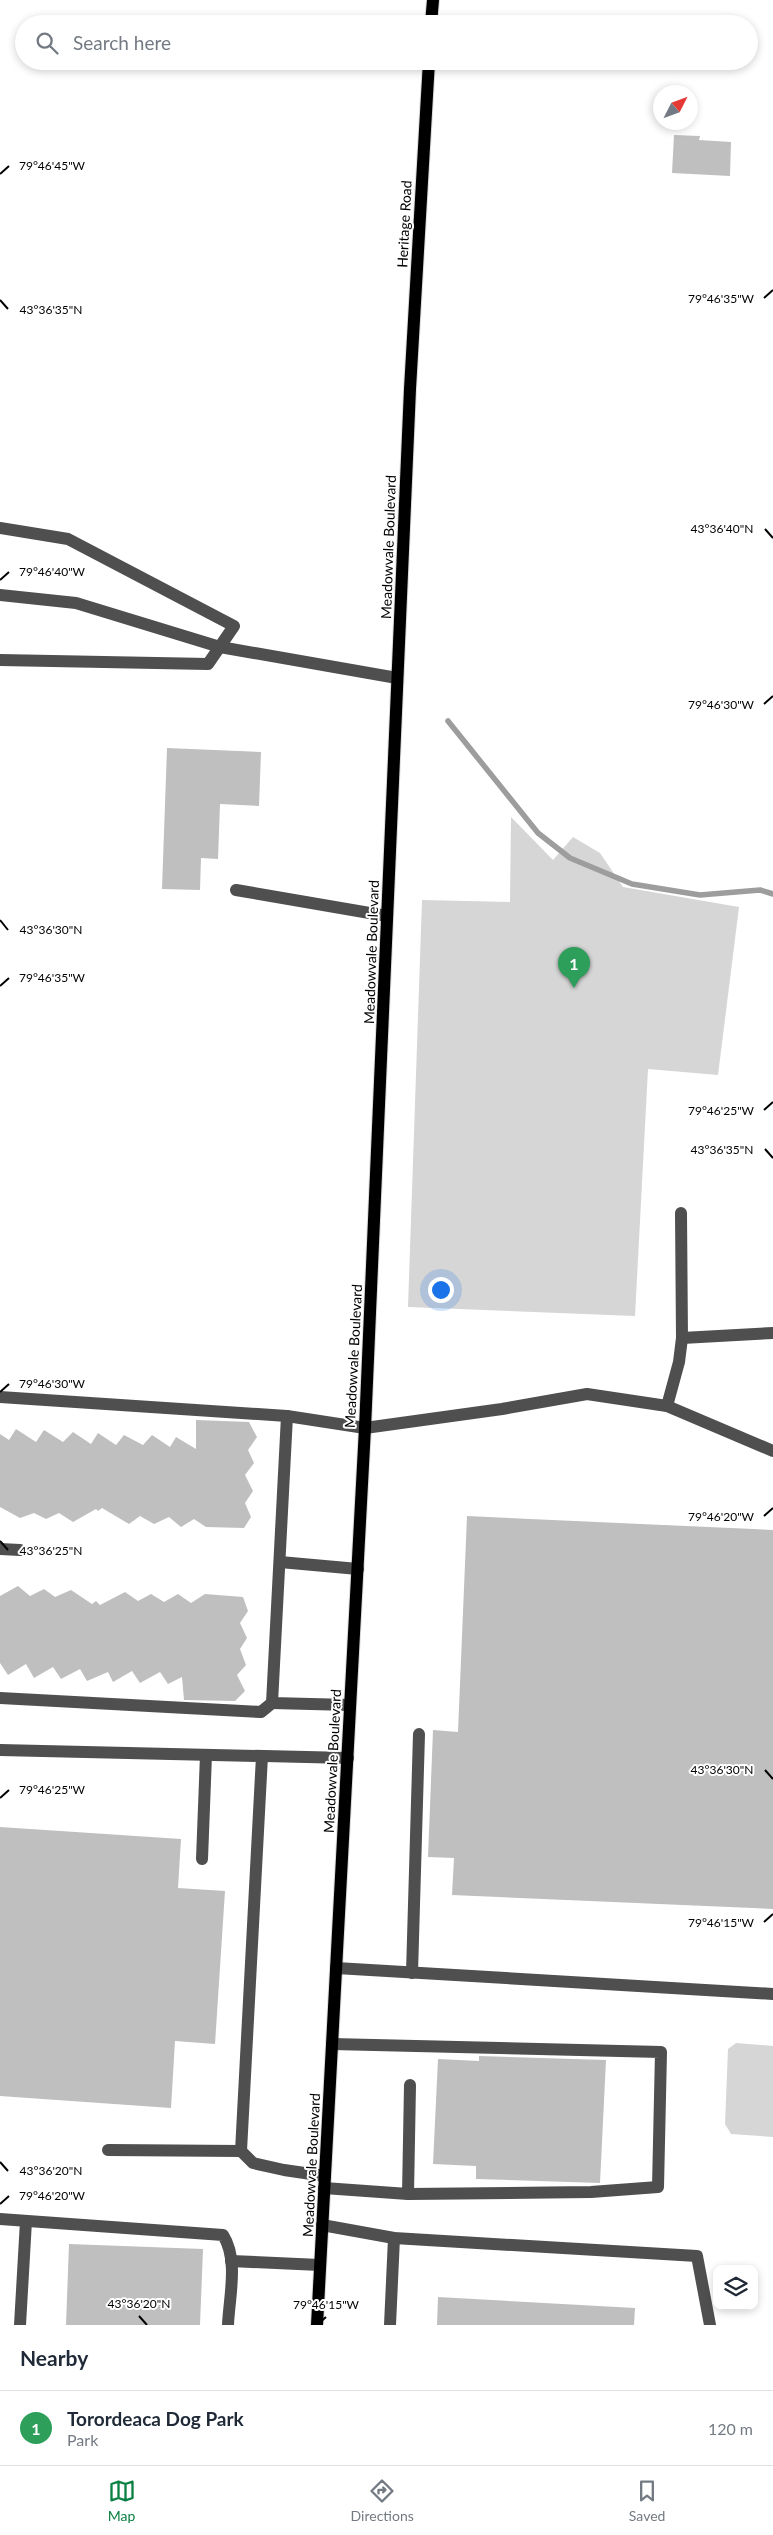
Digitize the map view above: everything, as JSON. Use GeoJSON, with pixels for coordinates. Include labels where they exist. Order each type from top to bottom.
{"type":"FeatureCollection","features":[{"type":"Feature","properties":{"kind":"main road"},"geometry":{"type":"LineString","coordinates":[[432,15],[433,0]]}},
{"type":"Feature","properties":{"kind":"main road","name":"Heritage Road"},"geometry":{"type":"LineString","coordinates":[[410,389],[428,70]]}},
{"type":"Feature","properties":{"kind":"main road","name":"Meadowvale Boulevard"},"geometry":{"type":"LineString","coordinates":[[317,2325],[365,1428],[410,389]]}},
{"type":"Feature","properties":{"kind":"lane"},"geometry":{"type":"LineString","coordinates":[[0,528],[68,539],[234,626],[208,664],[0,660]]}},
{"type":"Feature","properties":{"kind":"lane"},"geometry":{"type":"LineString","coordinates":[[0,595],[76,603],[220,646],[397,678]]}},
{"type":"Feature","properties":{"kind":"lane"},"geometry":{"type":"LineString","coordinates":[[236,890],[387,916]]}},
{"type":"Feature","properties":{"kind":"lane"},"geometry":{"type":"LineString","coordinates":[[667,1406],[679,1362],[682,1338],[681,1213]]}},
{"type":"Feature","properties":{"kind":"lane"},"geometry":{"type":"LineString","coordinates":[[682,1338],[773,1333]]}},
{"type":"Feature","properties":{"kind":"lane"},"geometry":{"type":"LineString","coordinates":[[0,1398],[287,1416],[365,1428],[502,1409],[587,1394],[667,1406],[773,1451]]}},
{"type":"Feature","properties":{"kind":"lane"},"geometry":{"type":"LineString","coordinates":[[272,1703],[287,1416]]}},
{"type":"Feature","properties":{"kind":"lane"},"geometry":{"type":"LineString","coordinates":[[0,1550],[20,1550]]}},
{"type":"Feature","properties":{"kind":"lane"},"geometry":{"type":"LineString","coordinates":[[280,1562],[358,1569]]}},
{"type":"Feature","properties":{"kind":"lane"},"geometry":{"type":"LineString","coordinates":[[0,1698],[261,1712],[272,1703],[350,1705]]}},
{"type":"Feature","properties":{"kind":"lane"},"geometry":{"type":"LineString","coordinates":[[412,1972],[419,1734]]}},
{"type":"Feature","properties":{"kind":"lane"},"geometry":{"type":"LineString","coordinates":[[0,1750],[348,1758]]}},
{"type":"Feature","properties":{"kind":"lane"},"geometry":{"type":"LineString","coordinates":[[202,1859],[206,1754]]}},
{"type":"Feature","properties":{"kind":"lane"},"geometry":{"type":"LineString","coordinates":[[262,1756],[241,2151],[252,2163],[325,2182],[408,2194],[591,2192],[658,2187],[661,2052],[332,2044]]}},
{"type":"Feature","properties":{"kind":"lane"},"geometry":{"type":"LineString","coordinates":[[336,1968],[773,1994]]}},
{"type":"Feature","properties":{"kind":"lane"},"geometry":{"type":"LineString","coordinates":[[408,2194],[410,2085]]}},
{"type":"Feature","properties":{"kind":"lane"},"geometry":{"type":"LineString","coordinates":[[108,2150],[241,2151]]}},
{"type":"Feature","properties":{"kind":"lane"},"geometry":{"type":"LineString","coordinates":[[0,2219],[224,2235],[228,2242],[231,2261],[228,2325]]}},
{"type":"Feature","properties":{"kind":"lane"},"geometry":{"type":"LineString","coordinates":[[20,2325],[26,2221]]}},
{"type":"Feature","properties":{"kind":"lane"},"geometry":{"type":"LineString","coordinates":[[322,2225],[394,2238],[697,2256],[710,2325]]}},
{"type":"Feature","properties":{"kind":"lane"},"geometry":{"type":"LineString","coordinates":[[390,2325],[394,2238]]}},
{"type":"Feature","properties":{"kind":"lane"},"geometry":{"type":"LineString","coordinates":[[231,2261],[320,2265]]}},
{"type":"Feature","properties":{"kind":"shaded area"},"geometry":{"type":"Polygon","coordinates":[[[511,817],[553,860],[573,837],[600,853],[623,887],[739,907],[718,1075],[648,1069],[635,1316],[408,1307],[422,900],[510,902],[511,817]]]}},
{"type":"Feature","properties":{"kind":"shaded area"},"geometry":{"type":"Polygon","coordinates":[[[736,2043],[773,2046],[773,2137],[731,2134],[725,2124],[728,2049],[736,2043]]]}},
{"type":"Feature","properties":{"kind":"building"},"geometry":{"type":"Polygon","coordinates":[[[674,135],[700,136],[699,140],[731,142],[730,176],[672,173],[674,135]]]}},
{"type":"Feature","properties":{"kind":"building"},"geometry":{"type":"Polygon","coordinates":[[[167,748],[261,752],[259,806],[220,804],[218,859],[201,858],[200,890],[162,889],[167,748]]]}},
{"type":"Feature","properties":{"kind":"building"},"geometry":{"type":"Polygon","coordinates":[[[196,1420],[249,1422],[257,1437],[248,1450],[254,1463],[245,1475],[253,1491],[245,1503],[251,1517],[244,1528],[206,1527],[194,1519],[181,1527],[169,1517],[154,1524],[140,1516],[129,1524],[102,1508],[98,1511],[96,1509],[73,1522],[59,1513],[46,1519],[34,1513],[20,1518],[0,1507],[0,1434],[9,1440],[16,1429],[36,1442],[44,1430],[63,1442],[73,1432],[91,1444],[98,1433],[116,1445],[124,1435],[143,1445],[152,1435],[170,1447],[176,1437],[196,1449],[196,1420]]]}},
{"type":"Feature","properties":{"kind":"building"},"geometry":{"type":"Polygon","coordinates":[[[467,1516],[773,1530],[773,1909],[452,1895],[454,1858],[428,1857],[433,1730],[458,1732],[467,1516]]]}},
{"type":"Feature","properties":{"kind":"building"},"geometry":{"type":"Polygon","coordinates":[[[18,1586],[30,1596],[44,1589],[55,1597],[71,1590],[92,1604],[96,1601],[100,1605],[125,1592],[138,1601],[151,1594],[164,1602],[178,1594],[191,1603],[205,1594],[243,1597],[248,1611],[240,1623],[247,1638],[240,1649],[246,1665],[237,1675],[245,1691],[235,1701],[184,1700],[182,1677],[168,1684],[160,1672],[140,1683],[132,1671],[113,1682],[108,1672],[87,1681],[80,1669],[61,1679],[53,1667],[34,1678],[26,1664],[8,1675],[0,1663],[0,1596],[18,1586]]]}},
{"type":"Feature","properties":{"kind":"building"},"geometry":{"type":"Polygon","coordinates":[[[0,1827],[181,1839],[178,1888],[225,1891],[215,2044],[175,2041],[171,2108],[0,2096],[0,1827]]]}},
{"type":"Feature","properties":{"kind":"building"},"geometry":{"type":"Polygon","coordinates":[[[479,2056],[606,2060],[600,2183],[476,2179],[476,2166],[433,2164],[438,2059],[479,2061],[479,2056]]]}},
{"type":"Feature","properties":{"kind":"building"},"geometry":{"type":"Polygon","coordinates":[[[69,2244],[203,2249],[200,2325],[66,2325],[69,2244]]]}},
{"type":"Feature","properties":{"kind":"building"},"geometry":{"type":"Polygon","coordinates":[[[438,2297],[635,2308],[634,2325],[437,2325],[438,2297]]]}},
{"type":"Feature","properties":{"kind":"waterway"},"geometry":{"type":"LineString","coordinates":[[448,721],[538,833],[570,858],[632,884],[700,895],[760,890],[773,894]]}},
{"type":"Feature","properties":{"kind":"place","name":"Torordeaca Dog Park"},"geometry":{"type":"Point","coordinates":[574,988]}}]}
